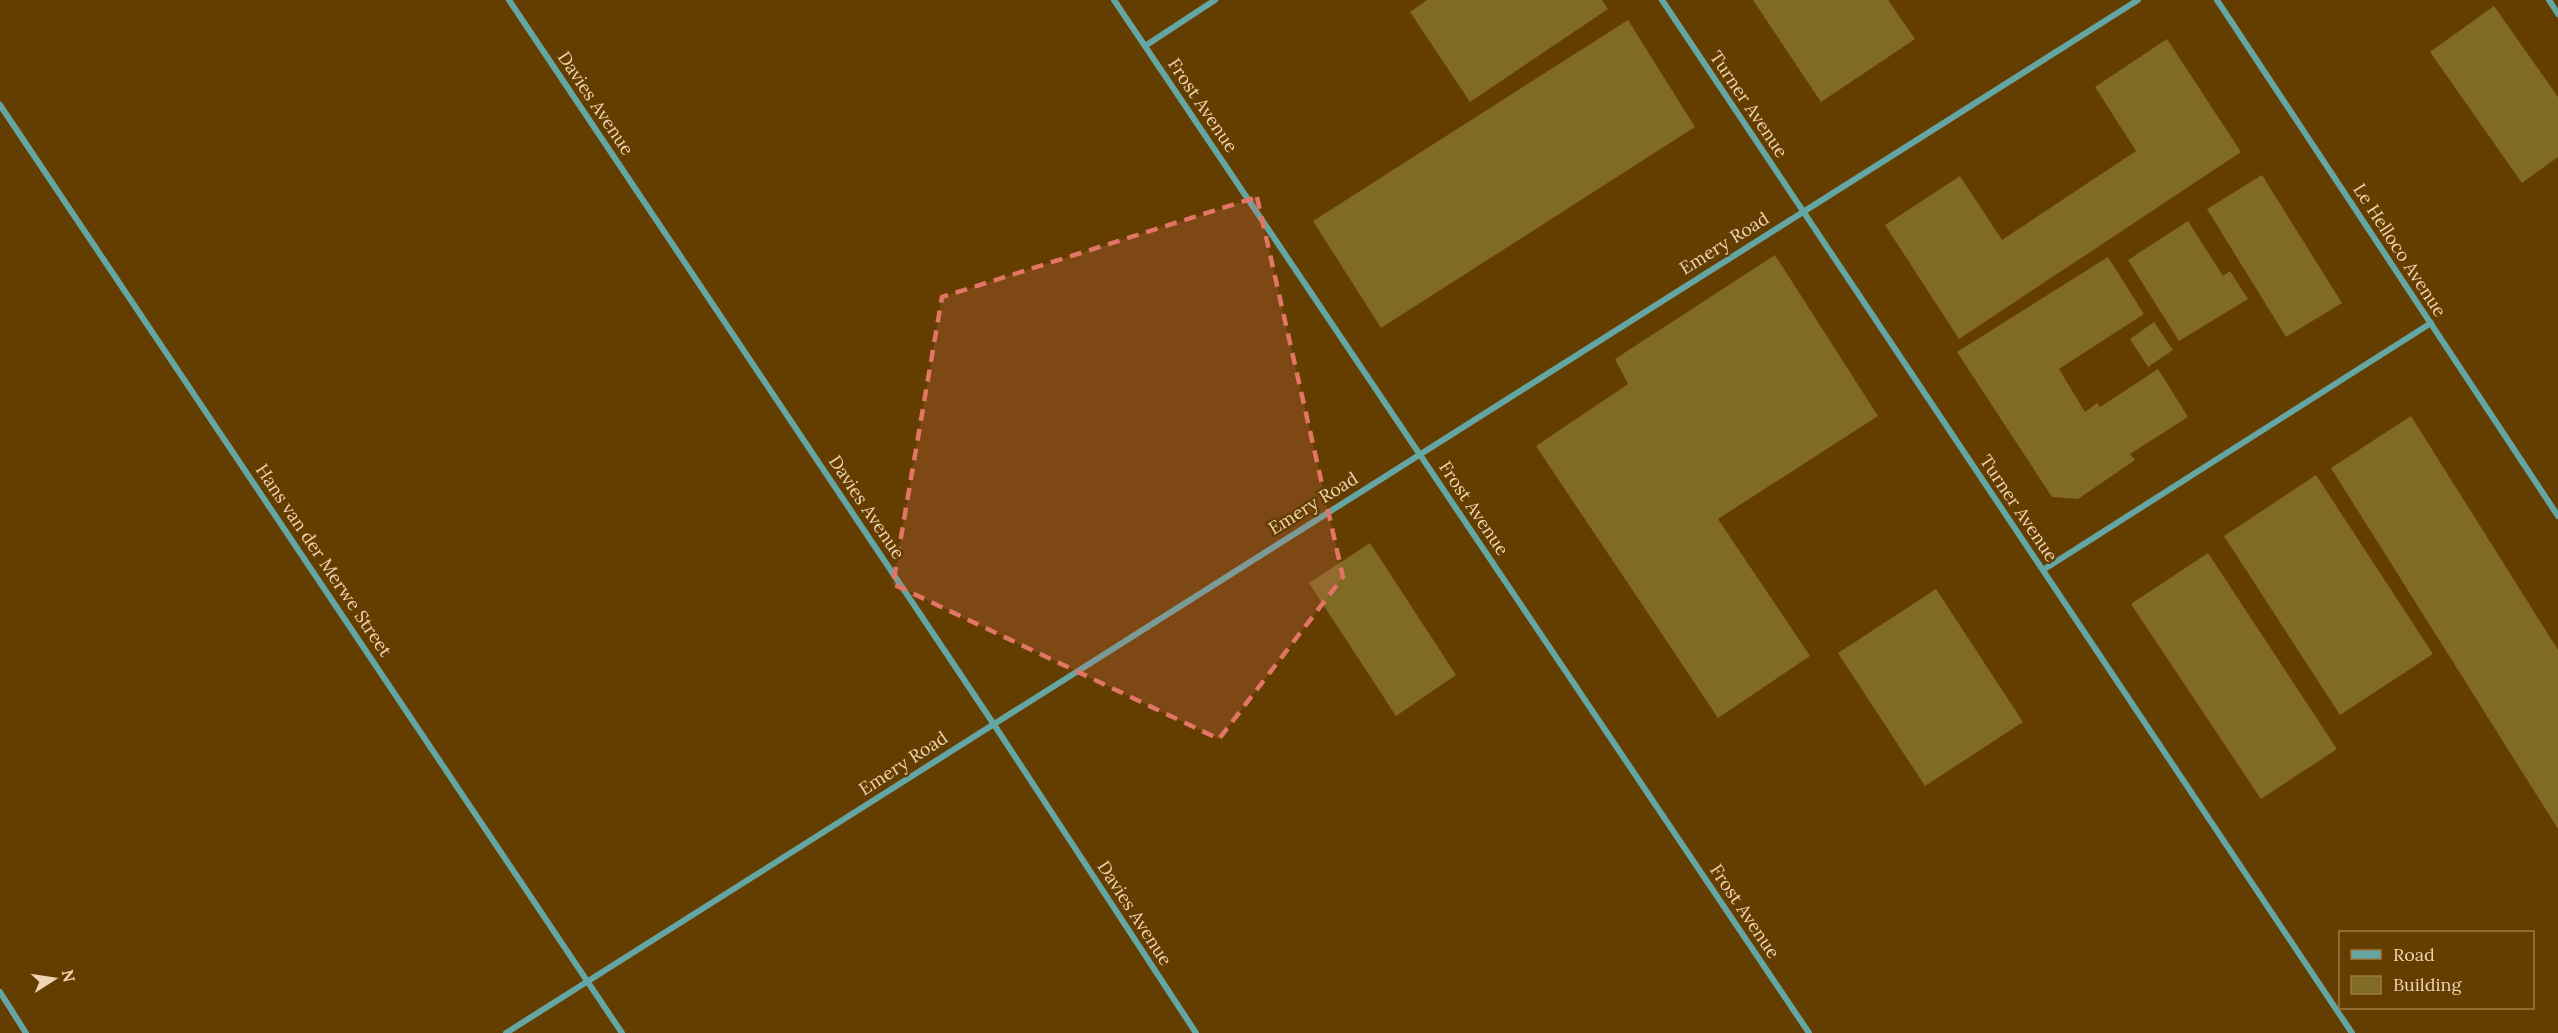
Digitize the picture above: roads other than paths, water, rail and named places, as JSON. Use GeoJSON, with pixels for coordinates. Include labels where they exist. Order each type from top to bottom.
{"type":"FeatureCollection","features":[{"type":"Feature","properties":{"kind":"street","name":"Davies Avenue"},"geometry":{"type":"LineString","coordinates":[[509,0],[993,723],[1196,1033]]}},
{"type":"Feature","properties":{"kind":"street","name":"Frost Avenue"},"geometry":{"type":"LineString","coordinates":[[1114,0],[1809,1033]]}},
{"type":"Feature","properties":{"kind":"street"},"geometry":{"type":"LineString","coordinates":[[1145,46],[1215,0]]}},
{"type":"Feature","properties":{"kind":"street","name":"Turner Avenue"},"geometry":{"type":"LineString","coordinates":[[1662,0],[2352,1033]]}},
{"type":"Feature","properties":{"kind":"street","name":"Emery Road"},"geometry":{"type":"LineString","coordinates":[[506,1033],[2138,0]]}},
{"type":"Feature","properties":{"kind":"street","name":"Le Helloco Avenue"},"geometry":{"type":"LineString","coordinates":[[2217,0],[2558,516]]}},
{"type":"Feature","properties":{"kind":"street"},"geometry":{"type":"LineString","coordinates":[[2549,0],[2558,14]]}},
{"type":"Feature","properties":{"kind":"street","name":"Hans van der Merwe Street"},"geometry":{"type":"LineString","coordinates":[[0,105],[622,1033]]}},
{"type":"Feature","properties":{"kind":"street"},"geometry":{"type":"LineString","coordinates":[[2043,570],[2430,323]]}},
{"type":"Feature","properties":{"kind":"street"},"geometry":{"type":"LineString","coordinates":[[0,992],[26,1033]]}}]}
